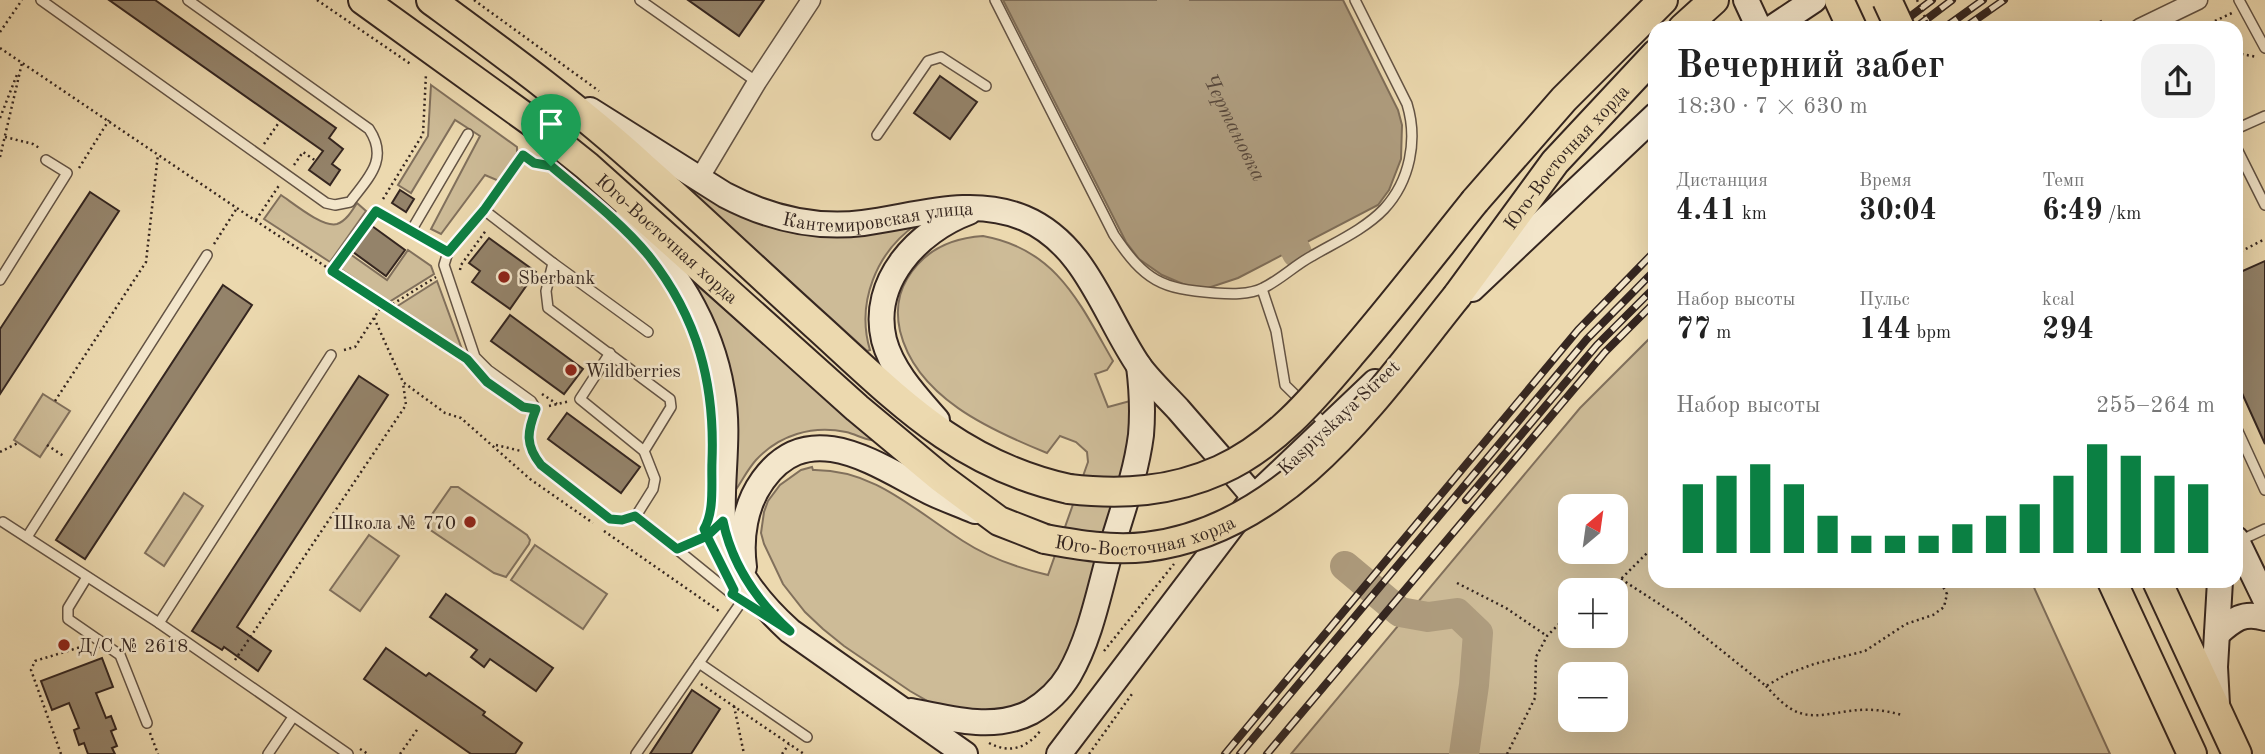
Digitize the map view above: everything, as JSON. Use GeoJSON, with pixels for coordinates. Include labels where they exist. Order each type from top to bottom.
{"type":"FeatureCollection","features":[{"type":"Feature","properties":{"kind":"main road","name":"Юго-Восточная хорда"},"geometry":{"type":"LineString","coordinates":[[363,0],[532,122],[587,166],[857,408],[999,522],[1045,539],[1093,547],[1119,548],[1172,543],[1226,523],[1267,501],[1289,484],[1343,435],[1377,396],[1458,296],[1555,162],[1648,63]]}},
{"type":"Feature","properties":{"kind":"main road","name":"Кантемировская улица"},"geometry":{"type":"LineString","coordinates":[[430,0],[541,81],[747,206],[791,219],[824,224],[864,223],[942,209],[979,208],[997,210],[1026,219],[1048,231],[1066,247],[1084,270],[1139,366],[1254,497]]}},
{"type":"Feature","properties":{"kind":"main road","name":"Юго-Восточная хорда"},"geometry":{"type":"LineString","coordinates":[[541,81],[642,166],[876,381],[926,423],[966,450],[1016,475],[1069,489],[1127,493],[1188,481],[1220,470],[1267,442],[1330,379],[1475,201],[1564,99],[1662,0]]}},
{"type":"Feature","properties":{"kind":"main road"},"geometry":{"type":"LineString","coordinates":[[1691,21],[1714,0]]}},
{"type":"Feature","properties":{"kind":"main road"},"geometry":{"type":"LineString","coordinates":[[1746,0],[1756,21]]}},
{"type":"Feature","properties":{"kind":"main road"},"geometry":{"type":"LineString","coordinates":[[1839,0],[1849,21]]}},
{"type":"Feature","properties":{"kind":"main road"},"geometry":{"type":"LineString","coordinates":[[1887,0],[1897,21]]}},
{"type":"Feature","properties":{"kind":"main road"},"geometry":{"type":"LineString","coordinates":[[1783,21],[1812,2]]}},
{"type":"Feature","properties":{"kind":"main road","name":"Kaspiyskaya Street"},"geometry":{"type":"LineString","coordinates":[[1059,754],[1254,497],[1648,123]]}},
{"type":"Feature","properties":{"kind":"main road"},"geometry":{"type":"LineString","coordinates":[[587,166],[676,276],[690,299],[709,342],[722,390],[725,414],[723,521],[745,591],[790,631],[965,754]]}},
{"type":"Feature","properties":{"kind":"main road"},"geometry":{"type":"LineString","coordinates":[[966,450],[910,388],[892,359],[884,340],[883,312],[888,285],[895,269],[913,247],[939,226],[979,208]]}},
{"type":"Feature","properties":{"kind":"main road"},"geometry":{"type":"LineString","coordinates":[[904,709],[970,722],[1007,720],[1041,705],[1068,676],[1085,641],[1135,466],[1144,402],[1139,366]]}},
{"type":"Feature","properties":{"kind":"main road"},"geometry":{"type":"LineString","coordinates":[[745,591],[745,523],[757,489],[779,463],[809,450],[845,450],[868,459],[927,491],[999,522]]}},
{"type":"Feature","properties":{"kind":"main road"},"geometry":{"type":"LineString","coordinates":[[2243,553],[2265,600]]}},
{"type":"Feature","properties":{"kind":"main road"},"geometry":{"type":"LineString","coordinates":[[2115,588],[2192,754]]}},
{"type":"Feature","properties":{"kind":"main road"},"geometry":{"type":"LineString","coordinates":[[2160,588],[2237,754]]}},
{"type":"Feature","properties":{"kind":"main road"},"geometry":{"type":"LineString","coordinates":[[2217,709],[2217,634],[2220,588]]}},
{"type":"Feature","properties":{"kind":"main road"},"geometry":{"type":"LineString","coordinates":[[2217,634],[2242,615],[2265,618]]}},
{"type":"Feature","properties":{"kind":"street"},"geometry":{"type":"LineString","coordinates":[[699,179],[757,82],[811,0]]}},
{"type":"Feature","properties":{"kind":"street"},"geometry":{"type":"LineString","coordinates":[[2154,21],[2198,0]]}},
{"type":"Feature","properties":{"kind":"lane"},"geometry":{"type":"LineString","coordinates":[[41,0],[326,203],[335,205],[350,202],[376,164],[379,153],[376,140],[369,129],[188,0]]}},
{"type":"Feature","properties":{"kind":"lane"},"geometry":{"type":"LineString","coordinates":[[640,0],[757,82]]}},
{"type":"Feature","properties":{"kind":"lane"},"geometry":{"type":"LineString","coordinates":[[995,0],[1114,235],[1142,271],[1161,284],[1183,291],[1235,294],[1262,289],[1293,267],[1354,232],[1383,210],[1397,192],[1406,173],[1412,149],[1413,122],[1407,104],[1355,0]]}},
{"type":"Feature","properties":{"kind":"lane"},"geometry":{"type":"LineString","coordinates":[[2242,4],[2265,48]]}},
{"type":"Feature","properties":{"kind":"lane"},"geometry":{"type":"LineString","coordinates":[[877,135],[928,61],[942,57],[986,86]]}},
{"type":"Feature","properties":{"kind":"lane"},"geometry":{"type":"LineString","coordinates":[[2243,126],[2265,116]]}},
{"type":"Feature","properties":{"kind":"lane"},"geometry":{"type":"LineString","coordinates":[[411,231],[468,134]]}},
{"type":"Feature","properties":{"kind":"lane"},"geometry":{"type":"LineString","coordinates":[[523,155],[484,210],[448,252],[445,272],[472,352],[488,370],[531,401],[536,409],[527,440],[532,454],[541,465],[610,519],[622,520],[635,516],[653,489],[655,480],[644,451],[580,399],[610,353]]}},
{"type":"Feature","properties":{"kind":"lane"},"geometry":{"type":"LineString","coordinates":[[0,280],[67,173],[46,160]]}},
{"type":"Feature","properties":{"kind":"lane"},"geometry":{"type":"LineString","coordinates":[[2243,162],[2265,205]]}},
{"type":"Feature","properties":{"kind":"lane"},"geometry":{"type":"LineString","coordinates":[[484,210],[552,264],[648,332]]}},
{"type":"Feature","properties":{"kind":"lane"},"geometry":{"type":"LineString","coordinates":[[376,211],[448,252]]}},
{"type":"Feature","properties":{"kind":"lane"},"geometry":{"type":"LineString","coordinates":[[27,537],[206,255]]}},
{"type":"Feature","properties":{"kind":"lane"},"geometry":{"type":"LineString","coordinates":[[552,264],[546,291],[548,308],[670,399],[671,407],[644,451]]}},
{"type":"Feature","properties":{"kind":"lane"},"geometry":{"type":"LineString","coordinates":[[1262,289],[1276,331],[1285,385],[1328,427]]}},
{"type":"Feature","properties":{"kind":"lane"},"geometry":{"type":"LineString","coordinates":[[159,623],[331,355]]}},
{"type":"Feature","properties":{"kind":"lane"},"geometry":{"type":"LineString","coordinates":[[2243,442],[2265,490]]}},
{"type":"Feature","properties":{"kind":"lane"},"geometry":{"type":"LineString","coordinates":[[635,516],[677,549],[745,591],[730,619],[636,754]]}},
{"type":"Feature","properties":{"kind":"lane"},"geometry":{"type":"LineString","coordinates":[[677,549],[707,536],[723,521]]}},
{"type":"Feature","properties":{"kind":"lane"},"geometry":{"type":"LineString","coordinates":[[1,522],[159,623],[348,754]]}},
{"type":"Feature","properties":{"kind":"lane"},"geometry":{"type":"LineString","coordinates":[[2243,538],[2265,529]]}},
{"type":"Feature","properties":{"kind":"lane"},"geometry":{"type":"LineString","coordinates":[[87,577],[67,614],[72,623],[120,655],[147,723]]}},
{"type":"Feature","properties":{"kind":"lane"},"geometry":{"type":"LineString","coordinates":[[699,663],[807,737]]}},
{"type":"Feature","properties":{"kind":"lane"},"geometry":{"type":"LineString","coordinates":[[268,754],[293,717]]}},
{"type":"Feature","properties":{"kind":"path"},"geometry":{"type":"LineString","coordinates":[[0,32],[22,0]]}},
{"type":"Feature","properties":{"kind":"path"},"geometry":{"type":"LineString","coordinates":[[317,0],[427,75],[423,134],[376,211],[332,271]]}},
{"type":"Feature","properties":{"kind":"path"},"geometry":{"type":"LineString","coordinates":[[1917,0],[1927,21]]}},
{"type":"Feature","properties":{"kind":"path"},"geometry":{"type":"LineString","coordinates":[[2212,21],[2242,4]]}},
{"type":"Feature","properties":{"kind":"path"},"geometry":{"type":"LineString","coordinates":[[0,48],[467,359]]}},
{"type":"Feature","properties":{"kind":"path"},"geometry":{"type":"LineString","coordinates":[[2243,54],[2265,59]]}},
{"type":"Feature","properties":{"kind":"path"},"geometry":{"type":"LineString","coordinates":[[0,118],[22,62]]}},
{"type":"Feature","properties":{"kind":"path"},"geometry":{"type":"LineString","coordinates":[[0,157],[22,62]]}},
{"type":"Feature","properties":{"kind":"path"},"geometry":{"type":"LineString","coordinates":[[257,153],[280,121]]}},
{"type":"Feature","properties":{"kind":"path"},"geometry":{"type":"LineString","coordinates":[[55,401],[146,262],[158,154]]}},
{"type":"Feature","properties":{"kind":"path"},"geometry":{"type":"LineString","coordinates":[[523,155],[534,163],[551,166],[559,173]]}},
{"type":"Feature","properties":{"kind":"path"},"geometry":{"type":"LineString","coordinates":[[256,221],[275,192]]}},
{"type":"Feature","properties":{"kind":"path"},"geometry":{"type":"LineString","coordinates":[[206,255],[237,208]]}},
{"type":"Feature","properties":{"kind":"path"},"geometry":{"type":"LineString","coordinates":[[460,272],[461,265],[496,218]]}},
{"type":"Feature","properties":{"kind":"path"},"geometry":{"type":"LineString","coordinates":[[2243,250],[2265,239]]}},
{"type":"Feature","properties":{"kind":"path"},"geometry":{"type":"LineString","coordinates":[[388,307],[435,278]]}},
{"type":"Feature","properties":{"kind":"path"},"geometry":{"type":"LineString","coordinates":[[331,355],[355,347],[383,304]]}},
{"type":"Feature","properties":{"kind":"path"},"geometry":{"type":"LineString","coordinates":[[233,663],[406,405],[403,382],[374,318]]}},
{"type":"Feature","properties":{"kind":"path"},"geometry":{"type":"LineString","coordinates":[[403,382],[445,413],[461,418],[530,479],[730,619]]}},
{"type":"Feature","properties":{"kind":"path"},"geometry":{"type":"LineString","coordinates":[[536,390],[558,404]]}},
{"type":"Feature","properties":{"kind":"path"},"geometry":{"type":"LineString","coordinates":[[536,409],[580,399]]}},
{"type":"Feature","properties":{"kind":"path"},"geometry":{"type":"LineString","coordinates":[[0,452],[18,443]]}},
{"type":"Feature","properties":{"kind":"path"},"geometry":{"type":"LineString","coordinates":[[493,444],[532,454]]}},
{"type":"Feature","properties":{"kind":"path"},"geometry":{"type":"LineString","coordinates":[[47,445],[74,464]]}},
{"type":"Feature","properties":{"kind":"path"},"geometry":{"type":"LineString","coordinates":[[1622,578],[1648,552]]}},
{"type":"Feature","properties":{"kind":"path"},"geometry":{"type":"LineString","coordinates":[[1102,654],[1179,557]]}},
{"type":"Feature","properties":{"kind":"path"},"geometry":{"type":"LineString","coordinates":[[1457,583],[1506,608],[1547,636]]}},
{"type":"Feature","properties":{"kind":"path"},"geometry":{"type":"LineString","coordinates":[[1628,584],[1681,618],[1799,713],[1816,716],[1871,710],[1902,715]]}},
{"type":"Feature","properties":{"kind":"path"},"geometry":{"type":"LineString","coordinates":[[1766,686],[1787,674],[1814,664],[1865,651],[1906,624],[1933,615],[1944,607],[1947,594],[1944,588]]}},
{"type":"Feature","properties":{"kind":"path"},"geometry":{"type":"LineString","coordinates":[[1507,754],[1535,698],[1536,657],[1547,636],[1558,625]]}},
{"type":"Feature","properties":{"kind":"path"},"geometry":{"type":"LineString","coordinates":[[61,754],[31,670],[32,666],[35,661],[99,641]]}},
{"type":"Feature","properties":{"kind":"path"},"geometry":{"type":"LineString","coordinates":[[690,676],[804,754]]}},
{"type":"Feature","properties":{"kind":"path"},"geometry":{"type":"LineString","coordinates":[[1089,754],[1132,694]]}},
{"type":"Feature","properties":{"kind":"path"},"geometry":{"type":"LineString","coordinates":[[734,706],[744,754]]}},
{"type":"Feature","properties":{"kind":"path"},"geometry":{"type":"LineString","coordinates":[[147,723],[159,754]]}},
{"type":"Feature","properties":{"kind":"path"},"geometry":{"type":"LineString","coordinates":[[400,754],[419,727]]}},
{"type":"Feature","properties":{"kind":"path"},"geometry":{"type":"LineString","coordinates":[[986,741],[1001,748],[1019,748],[1033,740],[1042,729]]}},
{"type":"Feature","properties":{"kind":"path"},"geometry":{"type":"LineString","coordinates":[[782,754],[789,744]]}},
{"type":"Feature","properties":{"kind":"shaded area"},"geometry":{"type":"Polygon","coordinates":[[[1003,0],[1159,0],[1282,247],[1300,237],[1184,0],[1343,0],[1398,110],[1402,125],[1401,159],[1389,190],[1378,205],[1238,278],[1208,288],[1190,287],[1162,275],[1139,259],[1126,242],[1003,0]]]}},
{"type":"Feature","properties":{"kind":"shaded area"},"geometry":{"type":"Polygon","coordinates":[[[431,85],[517,147],[517,153],[499,181],[485,175],[441,234],[431,229],[480,136],[455,120],[411,193],[398,185],[428,136],[431,85]]]}},
{"type":"Feature","properties":{"kind":"shaded area"},"geometry":{"type":"Polygon","coordinates":[[[684,181],[718,202],[917,224],[890,249],[873,280],[866,314],[870,350],[867,351],[682,183],[684,181]]]}},
{"type":"Feature","properties":{"kind":"shaded area"},"geometry":{"type":"Polygon","coordinates":[[[281,195],[308,214],[331,224],[343,221],[357,203],[366,211],[330,262],[264,219],[281,195]]]}},
{"type":"Feature","properties":{"kind":"shaded area"},"geometry":{"type":"Polygon","coordinates":[[[983,236],[1008,243],[1029,253],[1063,281],[1089,318],[1113,361],[1107,370],[1095,374],[1108,407],[1130,401],[1135,425],[1070,657],[1034,700],[984,716],[931,703],[844,646],[823,629],[805,612],[783,584],[761,533],[768,501],[780,485],[801,470],[812,467],[813,470],[835,471],[855,476],[874,484],[983,552],[1015,566],[1048,575],[1088,462],[1087,452],[1076,442],[1060,436],[1047,453],[1002,434],[958,408],[922,375],[909,354],[900,331],[900,297],[914,269],[939,247],[960,239],[983,236]]]}},
{"type":"Feature","properties":{"kind":"shaded area"},"geometry":{"type":"Polygon","coordinates":[[[408,250],[431,266],[434,274],[389,302],[339,268],[350,254],[387,280],[408,250]]]}},
{"type":"Feature","properties":{"kind":"shaded area"},"geometry":{"type":"Polygon","coordinates":[[[437,281],[463,352],[396,307],[437,281]]]}},
{"type":"Feature","properties":{"kind":"shaded area"},"geometry":{"type":"Polygon","coordinates":[[[699,287],[871,440],[833,430],[797,434],[765,451],[753,463],[737,488],[697,289],[699,287]]]}},
{"type":"Feature","properties":{"kind":"shaded area"},"geometry":{"type":"Polygon","coordinates":[[[1648,340],[1648,588],[2034,588],[2110,754],[1291,754],[1580,408],[1648,340]]]}},
{"type":"Feature","properties":{"kind":"shaded area"},"geometry":{"type":"Polygon","coordinates":[[[43,394],[70,411],[40,457],[14,440],[43,394]]]}},
{"type":"Feature","properties":{"kind":"shaded area"},"geometry":{"type":"Polygon","coordinates":[[[451,487],[458,487],[527,535],[529,544],[506,577],[494,573],[429,529],[426,523],[451,487]]]}},
{"type":"Feature","properties":{"kind":"shaded area"},"geometry":{"type":"Polygon","coordinates":[[[184,493],[203,506],[164,566],[145,553],[184,493]]]}},
{"type":"Feature","properties":{"kind":"shaded area"},"geometry":{"type":"Polygon","coordinates":[[[369,535],[399,556],[360,611],[330,590],[369,535]]]}},
{"type":"Feature","properties":{"kind":"shaded area"},"geometry":{"type":"Polygon","coordinates":[[[535,545],[607,594],[583,629],[511,580],[535,545]]]}},
{"type":"Feature","properties":{"kind":"building"},"geometry":{"type":"Polygon","coordinates":[[[109,0],[155,0],[336,128],[329,138],[343,149],[332,164],[340,170],[330,185],[309,170],[323,151],[109,0]]]}},
{"type":"Feature","properties":{"kind":"building"},"geometry":{"type":"Polygon","coordinates":[[[688,0],[764,0],[739,36],[688,0]]]}},
{"type":"Feature","properties":{"kind":"building"},"geometry":{"type":"Polygon","coordinates":[[[940,76],[977,102],[950,139],[914,113],[940,76]]]}},
{"type":"Feature","properties":{"kind":"building"},"geometry":{"type":"Polygon","coordinates":[[[400,190],[414,199],[406,212],[392,203],[400,190]]]}},
{"type":"Feature","properties":{"kind":"building"},"geometry":{"type":"Polygon","coordinates":[[[90,192],[119,211],[0,394],[0,329],[90,192]]]}},
{"type":"Feature","properties":{"kind":"building"},"geometry":{"type":"Polygon","coordinates":[[[372,226],[405,250],[386,276],[353,252],[372,226]]]}},
{"type":"Feature","properties":{"kind":"building","name":"Sberbank"},"geometry":{"type":"Polygon","coordinates":[[[489,238],[536,272],[510,309],[472,282],[480,271],[469,263],[489,238]]]}},
{"type":"Feature","properties":{"kind":"building"},"geometry":{"type":"Polygon","coordinates":[[[2265,261],[2265,444],[2243,395],[2243,271],[2265,261]]]}},
{"type":"Feature","properties":{"kind":"building"},"geometry":{"type":"Polygon","coordinates":[[[223,285],[252,305],[85,559],[56,540],[223,285]]]}},
{"type":"Feature","properties":{"kind":"building"},"geometry":{"type":"Polygon","coordinates":[[[510,315],[583,369],[564,394],[491,341],[510,315]]]}},
{"type":"Feature","properties":{"kind":"building"},"geometry":{"type":"Polygon","coordinates":[[[359,376],[388,395],[237,627],[271,651],[258,671],[224,647],[222,650],[192,631],[359,376]]]}},
{"type":"Feature","properties":{"kind":"building"},"geometry":{"type":"Polygon","coordinates":[[[567,413],[640,467],[621,493],[548,439],[567,413]]]}},
{"type":"Feature","properties":{"kind":"building"},"geometry":{"type":"Polygon","coordinates":[[[446,594],[553,668],[536,691],[490,659],[484,667],[471,657],[477,650],[430,617],[446,594]]]}},
{"type":"Feature","properties":{"kind":"building"},"geometry":{"type":"Polygon","coordinates":[[[386,648],[426,676],[429,673],[485,712],[483,715],[522,743],[515,754],[471,754],[364,679],[386,648]]]}},
{"type":"Feature","properties":{"kind":"building"},"geometry":{"type":"Polygon","coordinates":[[[102,658],[113,687],[96,693],[106,718],[111,716],[116,729],[111,731],[117,746],[112,748],[115,754],[88,754],[84,743],[79,745],[74,730],[79,728],[69,703],[52,710],[41,681],[102,658]]]}},
{"type":"Feature","properties":{"kind":"building"},"geometry":{"type":"Polygon","coordinates":[[[692,690],[720,709],[691,754],[650,754],[692,690]]]}},
{"type":"Feature","properties":{"kind":"waterway","name":"Чертановка"},"geometry":{"type":"LineString","coordinates":[[1172,0],[1297,253]]}},
{"type":"Feature","properties":{"kind":"waterway","name":"Чертановка"},"geometry":{"type":"LineString","coordinates":[[1345,566],[1400,612],[1428,617],[1457,613],[1478,633],[1464,754]]}},
{"type":"Feature","properties":{"kind":"railway"},"geometry":{"type":"LineString","coordinates":[[1904,21],[1932,0]]}},
{"type":"Feature","properties":{"kind":"railway"},"geometry":{"type":"LineString","coordinates":[[1924,21],[1952,0]]}},
{"type":"Feature","properties":{"kind":"railway"},"geometry":{"type":"LineString","coordinates":[[1954,21],[1983,0]]}},
{"type":"Feature","properties":{"kind":"railway"},"geometry":{"type":"LineString","coordinates":[[1974,21],[2004,0]]}},
{"type":"Feature","properties":{"kind":"railway"},"geometry":{"type":"LineString","coordinates":[[1225,754],[1578,330],[1648,258]]}},
{"type":"Feature","properties":{"kind":"railway"},"geometry":{"type":"LineString","coordinates":[[1240,754],[1587,339],[1648,277]]}},
{"type":"Feature","properties":{"kind":"railway"},"geometry":{"type":"LineString","coordinates":[[1466,500],[1597,345],[1648,294]]}},
{"type":"Feature","properties":{"kind":"railway"},"geometry":{"type":"LineString","coordinates":[[1267,754],[1605,352],[1648,309]]}},
{"type":"Feature","properties":{"kind":"place","name":"Sberbank"},"geometry":{"type":"Point","coordinates":[504,277]}},
{"type":"Feature","properties":{"kind":"place","name":"Wildberries"},"geometry":{"type":"Point","coordinates":[571,370]}},
{"type":"Feature","properties":{"kind":"place","name":"Школа № 770"},"geometry":{"type":"Point","coordinates":[470,522]}},
{"type":"Feature","properties":{"kind":"place","name":"Д/C № 2618"},"geometry":{"type":"Point","coordinates":[64,645]}},
{"type":"Feature","properties":{"kind":"route"},"geometry":{"type":"LineString","coordinates":[[551,166],[534,163],[523,155],[484,210],[448,252],[376,211],[332,271],[467,359],[487,382],[523,407],[536,409],[527,440],[532,454],[541,465],[610,519],[622,520],[635,516],[677,549],[688,546],[707,536],[712,533],[723,521],[738,567],[767,610],[790,631],[732,594],[734,590],[707,536],[704,529],[710,511],[713,433],[711,398],[700,350],[683,311],[649,257],[622,228],[551,166]]}}]}
